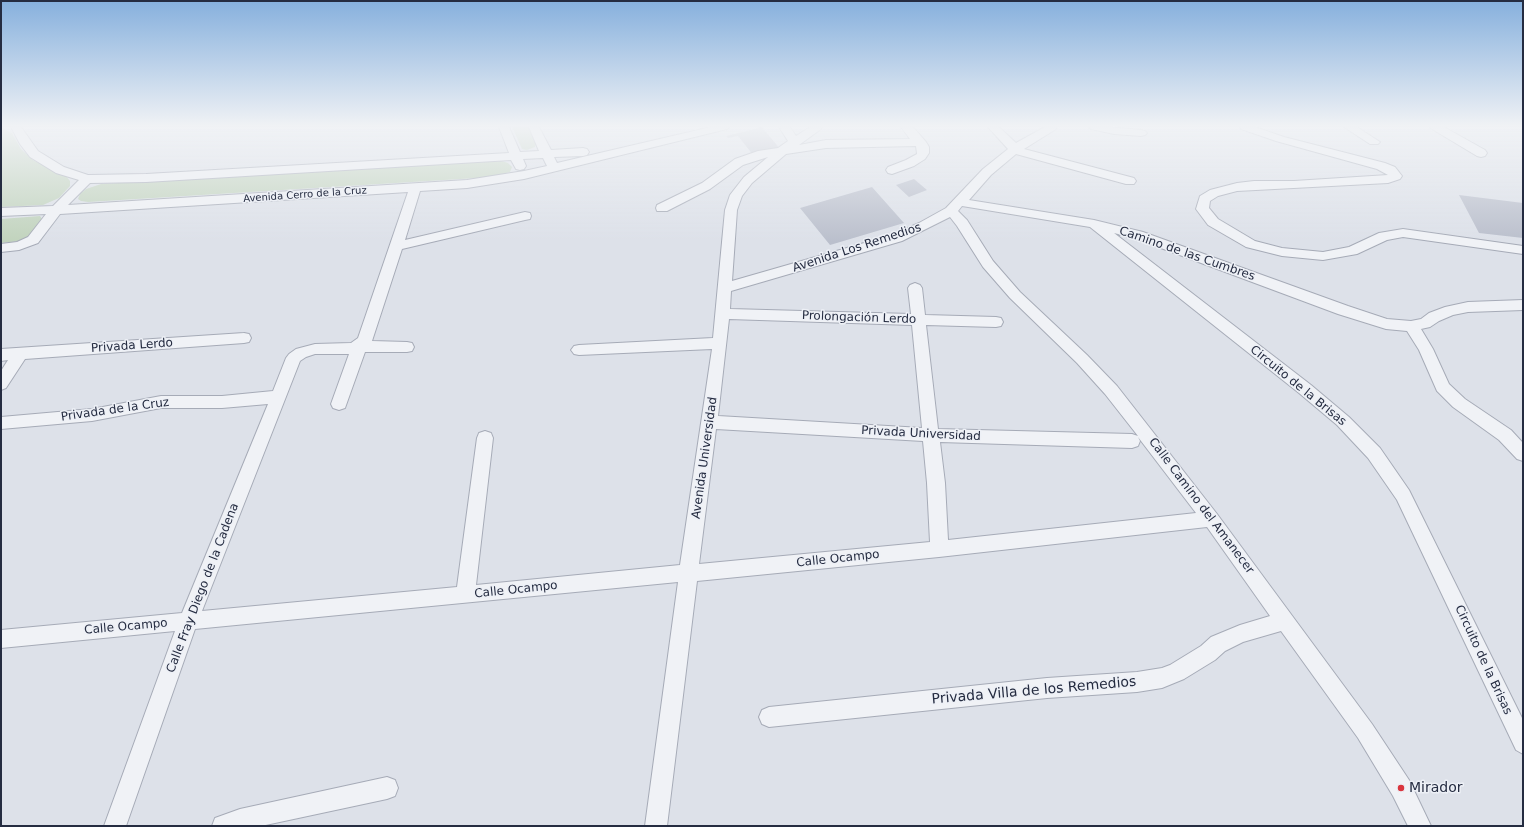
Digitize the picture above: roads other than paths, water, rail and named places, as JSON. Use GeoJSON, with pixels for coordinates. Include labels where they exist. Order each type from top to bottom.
{"type":"FeatureCollection","features":[{"type":"Feature","properties":{"kind":"street"},"geometry":{"type":"LineString","coordinates":[[53,166],[60,170],[86,179],[146,178],[365,166]]}},
{"type":"Feature","properties":{"kind":"street"},"geometry":{"type":"LineString","coordinates":[[520,166],[524,175]]}},
{"type":"Feature","properties":{"kind":"street","name":"Avenida Cerro de la Cruz"},"geometry":{"type":"LineString","coordinates":[[1,212],[56,210],[467,184],[524,175],[564,166]]}},
{"type":"Feature","properties":{"kind":"street"},"geometry":{"type":"LineString","coordinates":[[662,208],[706,186],[734,166]]}},
{"type":"Feature","properties":{"kind":"street","name":"Avenida Universidad"},"geometry":{"type":"LineString","coordinates":[[656,826],[720,343],[731,210],[736,195],[748,180],[765,166]]}},
{"type":"Feature","properties":{"kind":"street"},"geometry":{"type":"LineString","coordinates":[[892,170],[903,166]]}},
{"type":"Feature","properties":{"kind":"street","name":"Avenida Los Remedios"},"geometry":{"type":"LineString","coordinates":[[724,288],[896,238],[924,226],[955,206],[995,166]]}},
{"type":"Feature","properties":{"kind":"street"},"geometry":{"type":"LineString","coordinates":[[1071,166],[1130,181]]}},
{"type":"Feature","properties":{"kind":"street"},"geometry":{"type":"LineString","coordinates":[[1380,166],[1391,170],[1396,176],[1388,179],[1294,186],[1243,186],[1214,193],[1204,199],[1202,209],[1213,222],[1235,236],[1251,244],[1282,252],[1323,256],[1352,251],[1384,236],[1403,233],[1523,250]]}},
{"type":"Feature","properties":{"kind":"street"},"geometry":{"type":"LineString","coordinates":[[1,248],[19,246],[33,240],[56,210],[86,179]]}},
{"type":"Feature","properties":{"kind":"street"},"geometry":{"type":"LineString","coordinates":[[339,404],[359,346],[365,340],[415,188]]}},
{"type":"Feature","properties":{"kind":"street","name":"Camino de las Cumbres"},"geometry":{"type":"LineString","coordinates":[[955,206],[1094,224],[1154,240],[1343,310],[1386,324],[1411,326]]}},
{"type":"Feature","properties":{"kind":"street","name":"Calle Camino del Amanecer"},"geometry":{"type":"LineString","coordinates":[[955,206],[962,223],[988,264],[1015,295],[1082,359],[1111,390],[1211,519],[1365,731],[1401,788],[1420,826]]}},
{"type":"Feature","properties":{"kind":"street"},"geometry":{"type":"LineString","coordinates":[[397,246],[525,216]]}},
{"type":"Feature","properties":{"kind":"street","name":"Circuito de la Brisas"},"geometry":{"type":"LineString","coordinates":[[1094,224],[1305,388],[1343,421],[1374,453],[1403,495],[1523,743]]}},
{"type":"Feature","properties":{"kind":"street"},"geometry":{"type":"LineString","coordinates":[[915,288],[936,483],[939,549]]}},
{"type":"Feature","properties":{"kind":"street"},"geometry":{"type":"LineString","coordinates":[[1523,305],[1468,307],[1450,311],[1434,317],[1425,323],[1411,326],[1426,349],[1443,387],[1459,403],[1489,422],[1505,435],[1523,454]]}},
{"type":"Feature","properties":{"kind":"street","name":"Prolongación Lerdo"},"geometry":{"type":"LineString","coordinates":[[723,314],[996,322]]}},
{"type":"Feature","properties":{"kind":"street","name":"Privada Lerdo"},"geometry":{"type":"LineString","coordinates":[[1,355],[244,338]]}},
{"type":"Feature","properties":{"kind":"street"},"geometry":{"type":"LineString","coordinates":[[578,350],[720,343]]}},
{"type":"Feature","properties":{"kind":"street"},"geometry":{"type":"LineString","coordinates":[[359,346],[407,347]]}},
{"type":"Feature","properties":{"kind":"street","name":"Calle Fray Diego de la Cadena"},"geometry":{"type":"LineString","coordinates":[[115,826],[188,622],[294,358],[299,354],[315,349],[351,348],[359,346]]}},
{"type":"Feature","properties":{"kind":"street"},"geometry":{"type":"LineString","coordinates":[[1,384],[20,354]]}},
{"type":"Feature","properties":{"kind":"street","name":"Privada de la Cruz"},"geometry":{"type":"LineString","coordinates":[[1,423],[34,422],[92,415],[162,402],[222,402],[278,397]]}},
{"type":"Feature","properties":{"kind":"street","name":"Privada Universidad"},"geometry":{"type":"LineString","coordinates":[[710,422],[930,435],[1132,441]]}},
{"type":"Feature","properties":{"kind":"street","name":"Calle Ocampo"},"geometry":{"type":"LineString","coordinates":[[465,595],[486,438]]}},
{"type":"Feature","properties":{"kind":"street","name":"Calle Ocampo"},"geometry":{"type":"LineString","coordinates":[[1,639],[689,573],[705,573],[1211,519]]}},
{"type":"Feature","properties":{"kind":"street","name":"Privada Villa de los Remedios"},"geometry":{"type":"LineString","coordinates":[[769,717],[1047,688],[1137,682],[1162,678],[1177,672],[1208,653],[1218,644],[1240,634],[1286,621]]}},
{"type":"Feature","properties":{"kind":"street"},"geometry":{"type":"LineString","coordinates":[[223,826],[240,820],[283,810],[387,788]]}},
{"type":"Feature","properties":{"kind":"place","name":"Mirador"},"geometry":{"type":"Point","coordinates":[1401,788]}}]}
